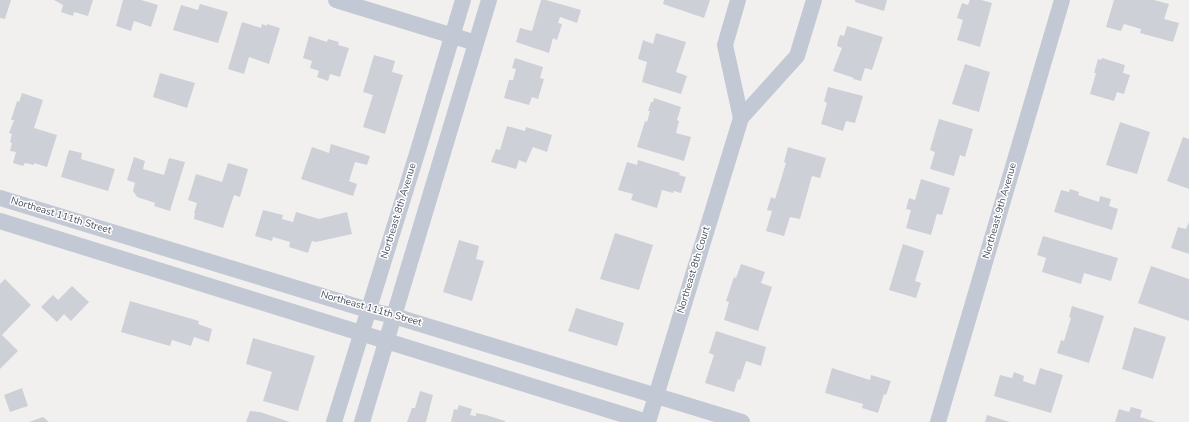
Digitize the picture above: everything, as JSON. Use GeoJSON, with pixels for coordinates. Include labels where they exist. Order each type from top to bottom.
{"type":"FeatureCollection","features":[{"type":"Feature","properties":{"kind":"street"},"geometry":{"type":"LineString","coordinates":[[336,0],[476,43]]}},
{"type":"Feature","properties":{"kind":"street","name":"Northeast 8th Avenue"},"geometry":{"type":"LineString","coordinates":[[334,422],[463,0]]}},
{"type":"Feature","properties":{"kind":"street"},"geometry":{"type":"LineString","coordinates":[[362,422],[489,0]]}},
{"type":"Feature","properties":{"kind":"street","name":"Northeast 8th Court"},"geometry":{"type":"LineString","coordinates":[[738,0],[725,45],[741,118]]}},
{"type":"Feature","properties":{"kind":"street","name":"Northeast 8th Court"},"geometry":{"type":"LineString","coordinates":[[648,422],[741,118],[797,56],[814,0]]}},
{"type":"Feature","properties":{"kind":"street","name":"Northeast 9th Avenue"},"geometry":{"type":"LineString","coordinates":[[938,422],[1062,0]]}},
{"type":"Feature","properties":{"kind":"street","name":"Northeast 111th Street"},"geometry":{"type":"LineString","coordinates":[[0,198],[742,422]]}},
{"type":"Feature","properties":{"kind":"street"},"geometry":{"type":"LineString","coordinates":[[0,221],[648,422]]}},
{"type":"Feature","properties":{"kind":"building"},"geometry":{"type":"Polygon","coordinates":[[[0,0],[11,0],[5,19],[0,18],[0,0]]]}},
{"type":"Feature","properties":{"kind":"building"},"geometry":{"type":"Polygon","coordinates":[[[54,0],[93,0],[88,16],[74,12],[73,16],[61,12],[63,5],[54,0]]]}},
{"type":"Feature","properties":{"kind":"building"},"geometry":{"type":"Polygon","coordinates":[[[123,0],[141,0],[158,5],[151,27],[134,21],[131,31],[116,26],[123,0]]]}},
{"type":"Feature","properties":{"kind":"building"},"geometry":{"type":"Polygon","coordinates":[[[541,0],[546,0],[581,10],[577,23],[560,17],[558,23],[562,24],[557,40],[553,38],[549,53],[516,42],[520,28],[532,31],[541,0]]]}},
{"type":"Feature","properties":{"kind":"building"},"geometry":{"type":"Polygon","coordinates":[[[664,0],[710,0],[704,18],[663,4],[664,0]]]}},
{"type":"Feature","properties":{"kind":"building"},"geometry":{"type":"Polygon","coordinates":[[[855,0],[887,0],[884,11],[855,2],[855,0]]]}},
{"type":"Feature","properties":{"kind":"building"},"geometry":{"type":"Polygon","coordinates":[[[970,0],[981,0],[992,3],[980,47],[957,40],[963,20],[957,18],[962,3],[968,5],[970,0]]]}},
{"type":"Feature","properties":{"kind":"building"},"geometry":{"type":"Polygon","coordinates":[[[1114,0],[1154,0],[1169,4],[1164,19],[1179,23],[1173,42],[1140,33],[1141,29],[1124,24],[1121,31],[1106,27],[1114,0]]]}},
{"type":"Feature","properties":{"kind":"building"},"geometry":{"type":"Polygon","coordinates":[[[200,4],[228,12],[218,43],[173,30],[181,5],[198,10],[200,4]]]}},
{"type":"Feature","properties":{"kind":"building"},"geometry":{"type":"Polygon","coordinates":[[[242,22],[261,28],[262,24],[267,26],[267,24],[280,28],[269,64],[249,57],[244,74],[228,69],[242,22]]]}},
{"type":"Feature","properties":{"kind":"building"},"geometry":{"type":"Polygon","coordinates":[[[847,26],[883,37],[872,70],[865,68],[861,81],[833,71],[842,48],[837,46],[838,41],[840,35],[844,36],[847,26]]]}},
{"type":"Feature","properties":{"kind":"building"},"geometry":{"type":"Polygon","coordinates":[[[656,33],[686,42],[676,72],[687,76],[681,94],[642,82],[647,62],[638,59],[643,40],[653,44],[656,33]]]}},
{"type":"Feature","properties":{"kind":"building"},"geometry":{"type":"Polygon","coordinates":[[[309,36],[327,42],[328,39],[339,42],[338,45],[349,48],[340,77],[330,74],[328,81],[317,77],[319,71],[310,68],[312,61],[303,58],[309,36]]]}},
{"type":"Feature","properties":{"kind":"building"},"geometry":{"type":"Polygon","coordinates":[[[374,55],[395,61],[392,72],[403,75],[385,134],[363,127],[373,95],[363,92],[374,55]]]}},
{"type":"Feature","properties":{"kind":"building"},"geometry":{"type":"Polygon","coordinates":[[[515,58],[543,67],[540,78],[544,79],[538,99],[532,97],[529,105],[504,98],[509,80],[513,80],[516,69],[512,68],[515,58]]]}},
{"type":"Feature","properties":{"kind":"building"},"geometry":{"type":"Polygon","coordinates":[[[1102,58],[1125,65],[1123,73],[1130,75],[1124,94],[1117,92],[1114,101],[1090,94],[1098,59],[1101,60],[1102,58]]]}},
{"type":"Feature","properties":{"kind":"building"},"geometry":{"type":"Polygon","coordinates":[[[965,64],[990,72],[979,112],[952,104],[965,64]]]}},
{"type":"Feature","properties":{"kind":"building"},"geometry":{"type":"Polygon","coordinates":[[[160,73],[195,83],[187,108],[153,97],[160,73]]]}},
{"type":"Feature","properties":{"kind":"building"},"geometry":{"type":"Polygon","coordinates":[[[828,87],[863,96],[855,123],[846,121],[843,131],[821,124],[827,103],[824,101],[828,87]]]}},
{"type":"Feature","properties":{"kind":"building"},"geometry":{"type":"Polygon","coordinates":[[[22,93],[43,100],[34,128],[57,135],[47,167],[34,163],[34,165],[25,163],[23,166],[13,163],[16,152],[10,151],[12,134],[9,133],[14,120],[11,120],[17,101],[19,102],[22,93]]]}},
{"type":"Feature","properties":{"kind":"building"},"geometry":{"type":"Polygon","coordinates":[[[654,98],[681,107],[677,120],[679,121],[676,133],[691,137],[684,161],[637,147],[645,121],[647,122],[651,102],[653,102],[654,98]]]}},
{"type":"Feature","properties":{"kind":"building"},"geometry":{"type":"Polygon","coordinates":[[[939,119],[973,129],[965,157],[960,155],[954,176],[930,169],[935,152],[930,150],[939,119]]]}},
{"type":"Feature","properties":{"kind":"building"},"geometry":{"type":"Polygon","coordinates":[[[1120,122],[1150,132],[1137,174],[1106,165],[1120,122]]]}},
{"type":"Feature","properties":{"kind":"building"},"geometry":{"type":"Polygon","coordinates":[[[507,126],[525,131],[526,127],[552,135],[547,152],[533,147],[526,163],[519,160],[516,169],[491,162],[496,149],[500,150],[507,126]]]}},
{"type":"Feature","properties":{"kind":"building"},"geometry":{"type":"Polygon","coordinates":[[[1183,137],[1189,139],[1189,189],[1167,181],[1183,137]]]}},
{"type":"Feature","properties":{"kind":"building"},"geometry":{"type":"Polygon","coordinates":[[[331,144],[370,156],[367,165],[355,162],[349,181],[357,184],[353,196],[301,179],[312,147],[329,153],[331,144]]]}},
{"type":"Feature","properties":{"kind":"building"},"geometry":{"type":"Polygon","coordinates":[[[788,147],[826,158],[820,178],[812,176],[800,219],[790,217],[784,236],[766,231],[772,211],[767,210],[771,197],[775,199],[786,163],[784,162],[788,147]]]}},
{"type":"Feature","properties":{"kind":"building"},"geometry":{"type":"Polygon","coordinates":[[[69,150],[82,153],[81,159],[115,169],[108,191],[61,177],[69,150]]]}},
{"type":"Feature","properties":{"kind":"building"},"geometry":{"type":"Polygon","coordinates":[[[134,157],[145,161],[143,169],[164,175],[169,158],[185,162],[170,211],[154,206],[155,203],[137,197],[133,191],[135,183],[127,180],[134,157]]]}},
{"type":"Feature","properties":{"kind":"building"},"geometry":{"type":"Polygon","coordinates":[[[638,160],[680,173],[679,175],[686,177],[681,193],[674,191],[673,193],[662,190],[657,208],[631,200],[633,194],[618,190],[627,162],[637,165],[638,160]]]}},
{"type":"Feature","properties":{"kind":"building"},"geometry":{"type":"Polygon","coordinates":[[[228,163],[248,169],[240,197],[234,195],[223,228],[194,219],[197,203],[188,200],[196,174],[222,182],[228,163]]]}},
{"type":"Feature","properties":{"kind":"building"},"geometry":{"type":"Polygon","coordinates":[[[921,179],[950,188],[942,215],[937,214],[931,235],[906,228],[911,210],[906,209],[909,198],[915,200],[921,179]]]}},
{"type":"Feature","properties":{"kind":"building"},"geometry":{"type":"Polygon","coordinates":[[[1070,189],[1079,192],[1078,195],[1099,202],[1100,196],[1111,199],[1109,206],[1118,209],[1112,230],[1054,212],[1061,190],[1069,192],[1070,189]]]}},
{"type":"Feature","properties":{"kind":"building"},"geometry":{"type":"Polygon","coordinates":[[[263,210],[283,215],[282,219],[293,222],[296,212],[319,219],[347,212],[352,234],[316,242],[312,241],[308,253],[289,247],[290,242],[273,237],[272,241],[255,236],[263,210]]]}},
{"type":"Feature","properties":{"kind":"building"},"geometry":{"type":"Polygon","coordinates":[[[1189,222],[1189,254],[1171,248],[1178,227],[1186,229],[1189,222]]]}},
{"type":"Feature","properties":{"kind":"building"},"geometry":{"type":"Polygon","coordinates":[[[615,233],[653,245],[639,290],[600,279],[615,233]]]}},
{"type":"Feature","properties":{"kind":"building"},"geometry":{"type":"Polygon","coordinates":[[[1043,236],[1118,258],[1111,281],[1084,273],[1081,284],[1042,272],[1046,258],[1037,255],[1043,236]]]}},
{"type":"Feature","properties":{"kind":"building"},"geometry":{"type":"Polygon","coordinates":[[[459,240],[479,246],[476,259],[484,261],[472,301],[443,292],[459,240]]]}},
{"type":"Feature","properties":{"kind":"building"},"geometry":{"type":"Polygon","coordinates":[[[903,244],[924,251],[915,281],[921,283],[916,298],[889,290],[903,244]]]}},
{"type":"Feature","properties":{"kind":"building"},"geometry":{"type":"Polygon","coordinates":[[[741,264],[765,272],[761,283],[772,287],[758,331],[724,320],[729,302],[726,301],[734,277],[736,278],[741,264]]]}},
{"type":"Feature","properties":{"kind":"building"},"geometry":{"type":"Polygon","coordinates":[[[1151,266],[1189,279],[1189,321],[1138,303],[1151,266]]]}},
{"type":"Feature","properties":{"kind":"building"},"geometry":{"type":"Polygon","coordinates":[[[5,279],[31,305],[2,335],[18,351],[0,369],[0,284],[5,279]]]}},
{"type":"Feature","properties":{"kind":"building"},"geometry":{"type":"Polygon","coordinates":[[[72,286],[89,302],[71,321],[64,314],[57,322],[41,307],[53,295],[58,300],[72,286]]]}},
{"type":"Feature","properties":{"kind":"building"},"geometry":{"type":"Polygon","coordinates":[[[130,301],[199,321],[198,324],[212,329],[209,342],[194,337],[191,346],[172,340],[170,346],[121,332],[130,301]]]}},
{"type":"Feature","properties":{"kind":"building"},"geometry":{"type":"Polygon","coordinates":[[[1072,306],[1104,316],[1089,363],[1057,353],[1061,340],[1064,341],[1071,318],[1069,317],[1072,306]]]}},
{"type":"Feature","properties":{"kind":"building"},"geometry":{"type":"Polygon","coordinates":[[[576,308],[624,323],[617,346],[568,331],[576,308]]]}},
{"type":"Feature","properties":{"kind":"building"},"geometry":{"type":"Polygon","coordinates":[[[1134,327],[1166,337],[1153,379],[1122,369],[1134,327]]]}},
{"type":"Feature","properties":{"kind":"building"},"geometry":{"type":"Polygon","coordinates":[[[716,331],[766,347],[761,366],[746,361],[740,380],[738,379],[734,392],[705,383],[714,355],[709,353],[716,331]]]}},
{"type":"Feature","properties":{"kind":"building"},"geometry":{"type":"Polygon","coordinates":[[[253,338],[315,356],[298,411],[263,401],[272,372],[246,364],[253,338]]]}},
{"type":"Feature","properties":{"kind":"building"},"geometry":{"type":"Polygon","coordinates":[[[832,368],[870,380],[871,375],[891,381],[886,395],[884,394],[878,413],[862,408],[863,404],[825,393],[832,368]]]}},
{"type":"Feature","properties":{"kind":"building"},"geometry":{"type":"Polygon","coordinates":[[[1040,368],[1063,375],[1051,413],[994,396],[1000,375],[1012,378],[1014,372],[1024,376],[1023,381],[1035,385],[1040,368]]]}},
{"type":"Feature","properties":{"kind":"building"},"geometry":{"type":"Polygon","coordinates":[[[22,388],[28,406],[10,412],[4,395],[22,388]]]}},
{"type":"Feature","properties":{"kind":"building"},"geometry":{"type":"Polygon","coordinates":[[[420,391],[433,395],[426,422],[407,422],[412,408],[415,408],[420,391]]]}},
{"type":"Feature","properties":{"kind":"building"},"geometry":{"type":"Polygon","coordinates":[[[459,405],[472,409],[470,415],[476,416],[476,413],[486,415],[505,422],[451,422],[454,409],[457,410],[459,405]]]}},
{"type":"Feature","properties":{"kind":"building"},"geometry":{"type":"Polygon","coordinates":[[[1131,407],[1142,410],[1140,417],[1156,422],[1115,422],[1119,409],[1129,412],[1131,407]]]}},
{"type":"Feature","properties":{"kind":"building"},"geometry":{"type":"Polygon","coordinates":[[[250,411],[260,412],[290,422],[246,422],[250,411]]]}},
{"type":"Feature","properties":{"kind":"building"},"geometry":{"type":"Polygon","coordinates":[[[987,415],[1010,422],[985,422],[987,415]]]}},
{"type":"Feature","properties":{"kind":"building"},"geometry":{"type":"Polygon","coordinates":[[[43,417],[49,422],[29,422],[43,417]]]}}]}
